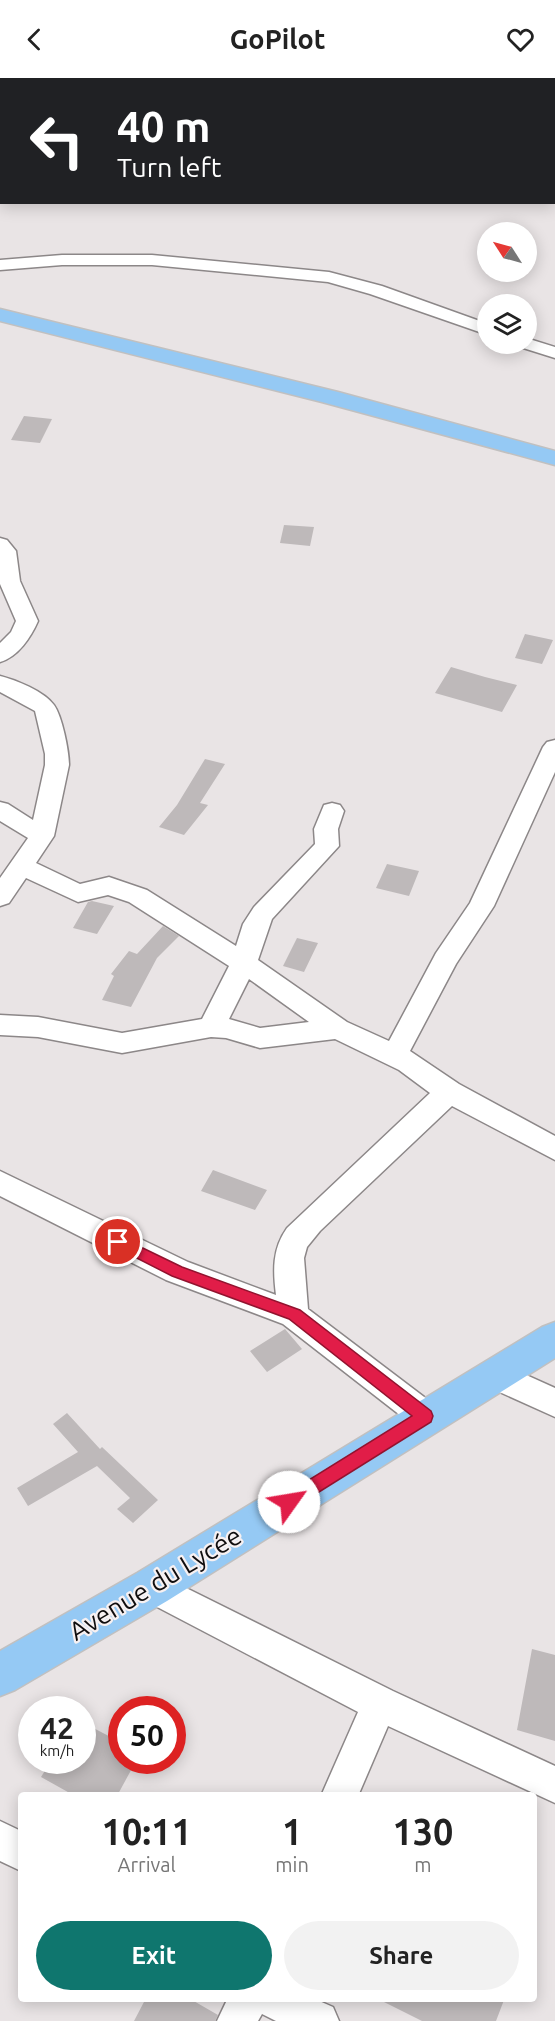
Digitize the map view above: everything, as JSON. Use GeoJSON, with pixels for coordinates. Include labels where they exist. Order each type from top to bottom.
{"type":"FeatureCollection","features":[{"type":"Feature","properties":{"kind":"main road"},"geometry":{"type":"LineString","coordinates":[[0,315],[307,391],[555,458]]}},
{"type":"Feature","properties":{"kind":"main road","name":"Avenue du Lycée"},"geometry":{"type":"LineString","coordinates":[[0,1675],[152,1587],[425,1416],[555,1338]]}},
{"type":"Feature","properties":{"kind":"street"},"geometry":{"type":"LineString","coordinates":[[0,265],[62,260],[152,260],[328,277],[376,290],[477,326]]}},
{"type":"Feature","properties":{"kind":"street"},"geometry":{"type":"LineString","coordinates":[[537,347],[555,353]]}},
{"type":"Feature","properties":{"kind":"street"},"geometry":{"type":"LineString","coordinates":[[0,544],[9,556],[8,576],[27,621],[21,635],[0,655]]}},
{"type":"Feature","properties":{"kind":"street"},"geometry":{"type":"LineString","coordinates":[[0,683],[41,704],[57,754],[57,765],[42,836],[0,897]]}},
{"type":"Feature","properties":{"kind":"street"},"geometry":{"type":"LineString","coordinates":[[394,1055],[445,960],[481,906],[555,747]]}},
{"type":"Feature","properties":{"kind":"street"},"geometry":{"type":"LineString","coordinates":[[0,810],[42,836]]}},
{"type":"Feature","properties":{"kind":"street"},"geometry":{"type":"LineString","coordinates":[[212,1027],[244,963],[256,924],[263,913],[327,846],[326,829],[332,811]]}},
{"type":"Feature","properties":{"kind":"street"},"geometry":{"type":"LineString","coordinates":[[22,866],[78,893],[109,886],[138,896],[244,963],[338,1029],[394,1055],[449,1092],[555,1149]]}},
{"type":"Feature","properties":{"kind":"street"},"geometry":{"type":"LineString","coordinates":[[0,1025],[38,1027],[122,1043],[212,1027],[226,1028],[260,1038],[338,1029]]}},
{"type":"Feature","properties":{"kind":"street"},"geometry":{"type":"LineString","coordinates":[[294,1315],[289,1264],[290,1253],[295,1241],[310,1223],[449,1092]]}},
{"type":"Feature","properties":{"kind":"street"},"geometry":{"type":"LineString","coordinates":[[0,1183],[177,1271],[294,1315],[425,1416]]}},
{"type":"Feature","properties":{"kind":"street"},"geometry":{"type":"LineString","coordinates":[[495,1375],[555,1403]]}},
{"type":"Feature","properties":{"kind":"street"},"geometry":{"type":"LineString","coordinates":[[152,1587],[380,1704],[555,1785]]}},
{"type":"Feature","properties":{"kind":"street"},"geometry":{"type":"LineString","coordinates":[[341,1792],[380,1704]]}},
{"type":"Feature","properties":{"kind":"street"},"geometry":{"type":"LineString","coordinates":[[0,1840],[18,1850]]}},
{"type":"Feature","properties":{"kind":"street"},"geometry":{"type":"LineString","coordinates":[[237,2021],[247,2002]]}},
{"type":"Feature","properties":{"kind":"street"},"geometry":{"type":"LineString","coordinates":[[279,2002],[319,2021]]}},
{"type":"Feature","properties":{"kind":"building"},"geometry":{"type":"Polygon","coordinates":[[[24,416],[52,419],[40,443],[11,440],[24,416]]]}},
{"type":"Feature","properties":{"kind":"building"},"geometry":{"type":"Polygon","coordinates":[[[284,525],[314,527],[310,546],[280,543],[284,525]]]}},
{"type":"Feature","properties":{"kind":"building"},"geometry":{"type":"Polygon","coordinates":[[[525,634],[553,640],[542,664],[515,658],[525,634]]]}},
{"type":"Feature","properties":{"kind":"building"},"geometry":{"type":"Polygon","coordinates":[[[451,667],[517,685],[502,712],[435,693],[451,667]]]}},
{"type":"Feature","properties":{"kind":"building"},"geometry":{"type":"Polygon","coordinates":[[[205,759],[225,764],[200,803],[208,805],[184,835],[159,827],[177,805],[205,759]]]}},
{"type":"Feature","properties":{"kind":"building"},"geometry":{"type":"Polygon","coordinates":[[[387,864],[419,871],[409,896],[376,888],[387,864]]]}},
{"type":"Feature","properties":{"kind":"building"},"geometry":{"type":"Polygon","coordinates":[[[88,902],[114,906],[97,934],[73,928],[88,902]]]}},
{"type":"Feature","properties":{"kind":"building"},"geometry":{"type":"Polygon","coordinates":[[[163,926],[179,936],[157,958],[131,1007],[102,1000],[114,976],[111,974],[129,951],[137,954],[163,926]]]}},
{"type":"Feature","properties":{"kind":"building"},"geometry":{"type":"Polygon","coordinates":[[[297,938],[318,943],[304,972],[283,966],[297,938]]]}},
{"type":"Feature","properties":{"kind":"building"},"geometry":{"type":"Polygon","coordinates":[[[213,1170],[267,1190],[255,1210],[201,1191],[213,1170]]]}},
{"type":"Feature","properties":{"kind":"building"},"geometry":{"type":"Polygon","coordinates":[[[285,1329],[302,1349],[267,1372],[250,1351],[285,1329]]]}},
{"type":"Feature","properties":{"kind":"building"},"geometry":{"type":"Polygon","coordinates":[[[67,1413],[100,1449],[102,1447],[158,1500],[133,1523],[117,1509],[130,1498],[97,1466],[28,1506],[17,1488],[78,1452],[53,1424],[67,1413]]]}},
{"type":"Feature","properties":{"kind":"building"},"geometry":{"type":"Polygon","coordinates":[[[532,1649],[555,1655],[555,1741],[517,1730],[532,1649]]]}},
{"type":"Feature","properties":{"kind":"building"},"geometry":{"type":"Polygon","coordinates":[[[96,1729],[108,1736],[108,1774],[129,1774],[119,1792],[68,1792],[41,1777],[43,1774],[96,1774],[96,1729]]]}},
{"type":"Feature","properties":{"kind":"building"},"geometry":{"type":"Polygon","coordinates":[[[144,2002],[195,2002],[218,2015],[215,2021],[134,2021],[144,2002]]]}},
{"type":"Feature","properties":{"kind":"building"},"geometry":{"type":"Polygon","coordinates":[[[384,2002],[503,2002],[496,2021],[422,2021],[384,2002]]]}},
{"type":"Feature","properties":{"kind":"route"},"geometry":{"type":"LineString","coordinates":[[118,1242],[177,1271],[294,1315],[425,1416],[289,1502]]}}]}
